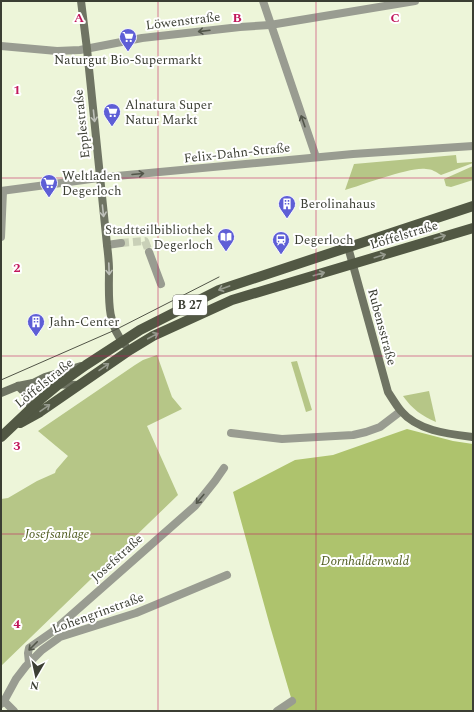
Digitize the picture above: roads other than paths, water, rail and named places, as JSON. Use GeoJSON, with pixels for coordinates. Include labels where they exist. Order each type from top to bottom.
{"type":"FeatureCollection","features":[{"type":"Feature","properties":{"kind":"main road","name":"Löffelstraße"},"geometry":{"type":"LineString","coordinates":[[12,428],[31,408],[58,385],[86,365],[140,330],[219,290],[348,246],[473,206]]}},
{"type":"Feature","properties":{"kind":"main road","name":"Löffelstraße"},"geometry":{"type":"LineString","coordinates":[[12,428],[40,412],[130,350],[153,336],[232,300],[473,228]]}},
{"type":"Feature","properties":{"kind":"main road","name":"B 27"},"geometry":{"type":"LineString","coordinates":[[1,437],[12,428]]}},
{"type":"Feature","properties":{"kind":"street","name":"Epplestraße"},"geometry":{"type":"LineString","coordinates":[[81,1],[107,245],[109,269],[109,308],[115,330],[122,342],[130,350]]}},
{"type":"Feature","properties":{"kind":"street"},"geometry":{"type":"LineString","coordinates":[[263,1],[316,157]]}},
{"type":"Feature","properties":{"kind":"street","name":"Löwenstraße"},"geometry":{"type":"LineString","coordinates":[[1,46],[56,51],[87,49],[142,38],[270,25],[415,1]]}},
{"type":"Feature","properties":{"kind":"street","name":"Felix-Dahn-Straße"},"geometry":{"type":"LineString","coordinates":[[1,237],[2,191],[100,178],[316,157],[473,146]]}},
{"type":"Feature","properties":{"kind":"street"},"geometry":{"type":"LineString","coordinates":[[107,245],[121,243]]}},
{"type":"Feature","properties":{"kind":"street","name":"Rubensstraße"},"geometry":{"type":"LineString","coordinates":[[348,246],[388,392],[401,411],[413,422],[432,430],[473,437]]}},
{"type":"Feature","properties":{"kind":"street"},"geometry":{"type":"LineString","coordinates":[[149,252],[161,284]]}},
{"type":"Feature","properties":{"kind":"street"},"geometry":{"type":"LineString","coordinates":[[34,383],[45,377],[86,365]]}},
{"type":"Feature","properties":{"kind":"street"},"geometry":{"type":"LineString","coordinates":[[1,393],[18,386],[34,383],[79,385]]}},
{"type":"Feature","properties":{"kind":"street"},"geometry":{"type":"LineString","coordinates":[[18,386],[26,394],[31,408]]}},
{"type":"Feature","properties":{"kind":"street"},"geometry":{"type":"LineString","coordinates":[[230,433],[282,439],[353,435],[380,427],[401,411]]}},
{"type":"Feature","properties":{"kind":"street","name":"Josefstraße"},"geometry":{"type":"LineString","coordinates":[[29,663],[29,648],[56,628],[195,506],[216,481],[224,468]]}},
{"type":"Feature","properties":{"kind":"street","name":"Lohengrinstraße"},"geometry":{"type":"LineString","coordinates":[[2,702],[16,679],[29,663],[42,650],[60,637],[136,613],[227,575]]}},
{"type":"Feature","properties":{"kind":"street"},"geometry":{"type":"LineString","coordinates":[[2,702],[14,711]]}},
{"type":"Feature","properties":{"kind":"street"},"geometry":{"type":"LineString","coordinates":[[277,711],[292,702]]}},
{"type":"Feature","properties":{"kind":"tunnel"},"geometry":{"type":"LineString","coordinates":[[121,243],[145,241],[149,252]]}},
{"type":"Feature","properties":{"kind":"tram line"},"geometry":{"type":"LineString","coordinates":[[1,380],[115,330],[219,277]]}},
{"type":"Feature","properties":{"kind":"place","name":"Naturgut Bio-Supermarkt"},"geometry":{"type":"Point","coordinates":[128,52]}},
{"type":"Feature","properties":{"kind":"place","name":"Alnatura Super Natur Markt"},"geometry":{"type":"Point","coordinates":[112,127]}},
{"type":"Feature","properties":{"kind":"place","name":"Weltladen Degerloch"},"geometry":{"type":"Point","coordinates":[49,198]}},
{"type":"Feature","properties":{"kind":"place","name":"Berolinahaus"},"geometry":{"type":"Point","coordinates":[287,219]}},
{"type":"Feature","properties":{"kind":"place","name":"Stadtteilbibliothek Degerloch"},"geometry":{"type":"Point","coordinates":[226,252]}},
{"type":"Feature","properties":{"kind":"place","name":"Degerloch"},"geometry":{"type":"Point","coordinates":[281,255]}},
{"type":"Feature","properties":{"kind":"place","name":"Jahn-Center"},"geometry":{"type":"Point","coordinates":[36,337]}},
{"type":"Feature","properties":{"kind":"park label","name":"Josefsanlage"},"geometry":{"type":"Point","coordinates":[57,534]}},
{"type":"Feature","properties":{"kind":"park label","name":"Dornhaldenwald"},"geometry":{"type":"Point","coordinates":[365,561]}}]}
